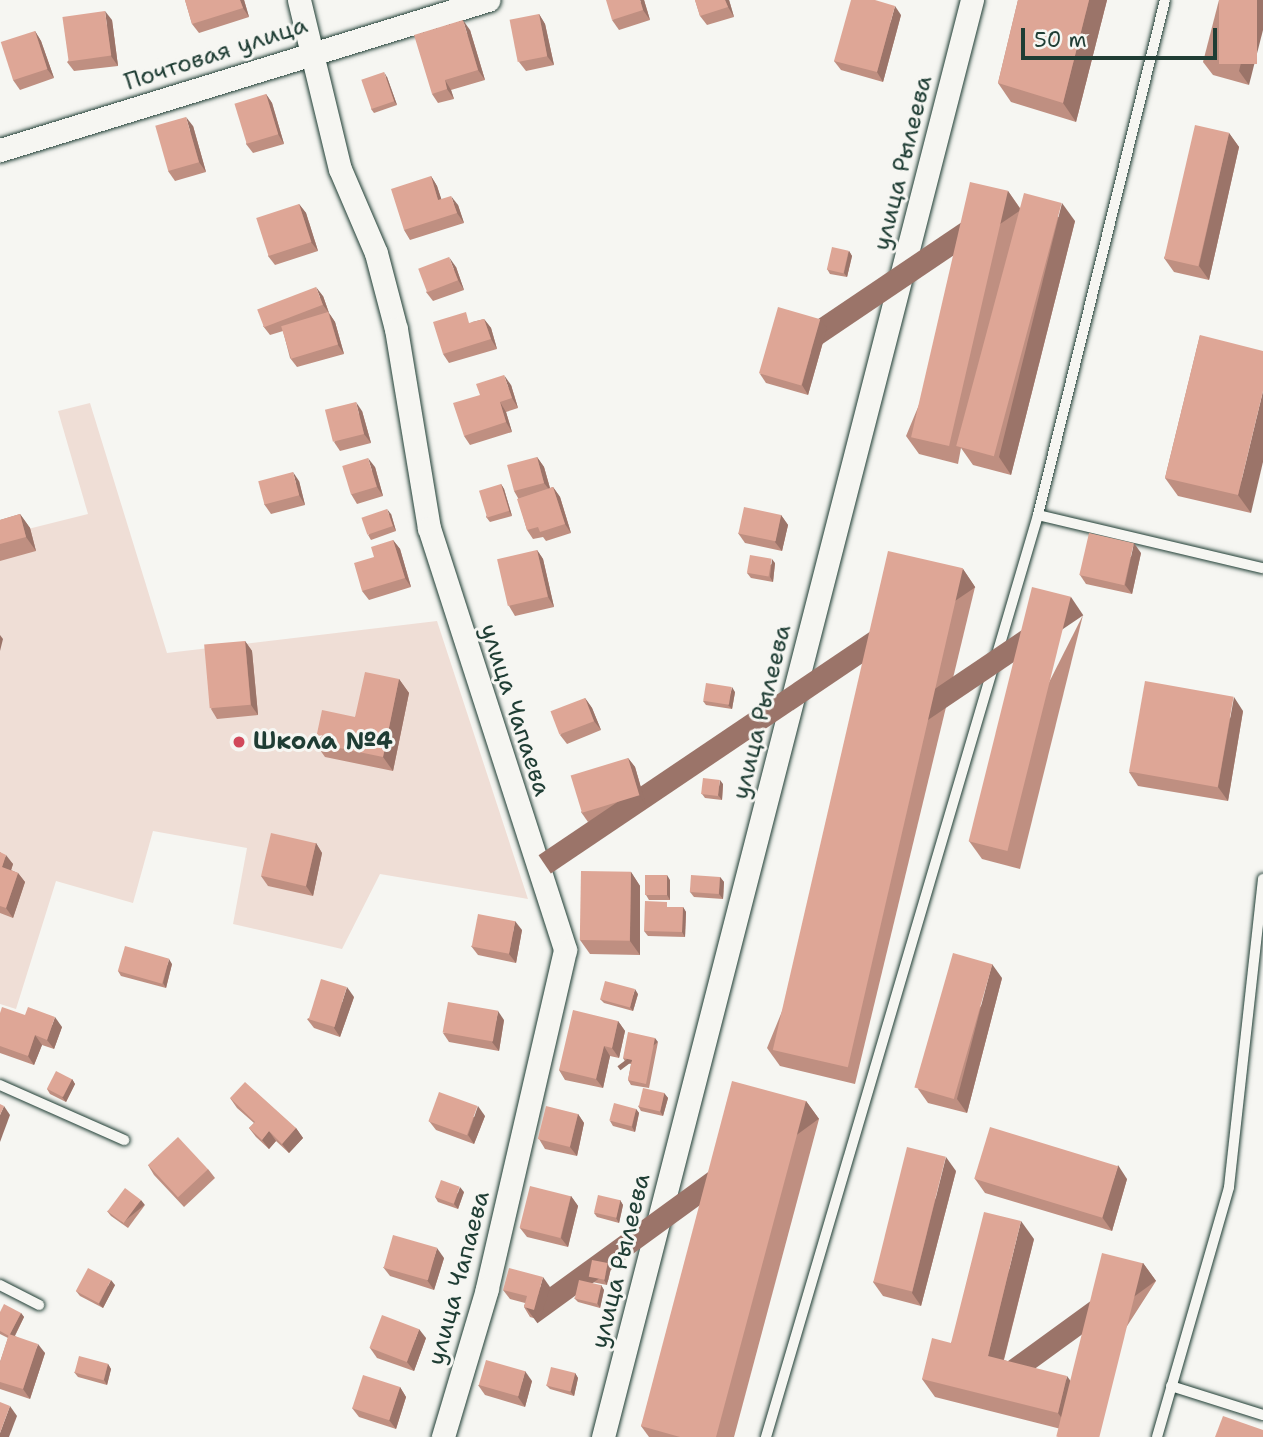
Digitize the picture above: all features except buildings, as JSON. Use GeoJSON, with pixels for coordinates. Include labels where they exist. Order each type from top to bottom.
{"type":"FeatureCollection","features":[{"type":"Feature","properties":{"kind":"street","name":"улица Чапаева"},"geometry":{"type":"LineString","coordinates":[[299,0],[315,50],[340,169],[376,253],[396,329],[429,528],[565,950],[487,1289],[443,1437]]}},
{"type":"Feature","properties":{"kind":"street","name":"Почтовая улица"},"geometry":{"type":"LineString","coordinates":[[0,150],[315,50],[488,0]]}},
{"type":"Feature","properties":{"kind":"street","name":"улица Рылеева"},"geometry":{"type":"LineString","coordinates":[[603,1437],[972,0]]}},
{"type":"Feature","properties":{"kind":"lane"},"geometry":{"type":"LineString","coordinates":[[766,1437],[1038,515],[1164,0]]}},
{"type":"Feature","properties":{"kind":"lane"},"geometry":{"type":"LineString","coordinates":[[1038,515],[1263,568]]}},
{"type":"Feature","properties":{"kind":"lane"},"geometry":{"type":"LineString","coordinates":[[1157,1437],[1229,1187],[1263,879]]}},
{"type":"Feature","properties":{"kind":"lane"},"geometry":{"type":"LineString","coordinates":[[0,1085],[124,1140]]}},
{"type":"Feature","properties":{"kind":"lane"},"geometry":{"type":"LineString","coordinates":[[0,1285],[39,1306]]}},
{"type":"Feature","properties":{"kind":"lane"},"geometry":{"type":"LineString","coordinates":[[1171,1386],[1263,1415]]}},
{"type":"Feature","properties":{"kind":"shaded area","name":"Школа №4"},"geometry":{"type":"Polygon","coordinates":[[[90,403],[167,653],[437,621],[528,899],[380,874],[342,949],[233,924],[247,848],[153,831],[133,903],[56,881],[16,1009],[0,1004],[0,536],[88,514],[58,411],[90,403]]]}},
{"type":"Feature","properties":{"kind":"place","name":"Школа №4"},"geometry":{"type":"Point","coordinates":[239,742]}}]}
